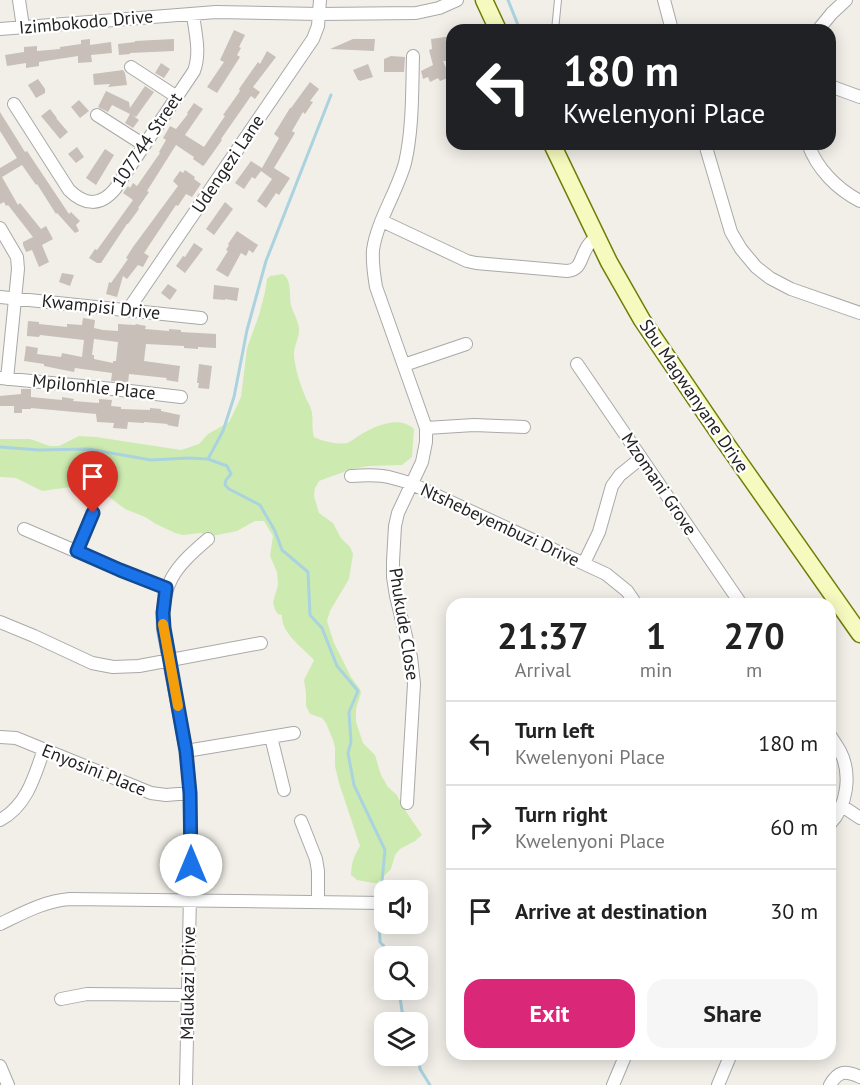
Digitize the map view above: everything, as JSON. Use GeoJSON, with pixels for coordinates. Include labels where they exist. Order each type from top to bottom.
{"type":"FeatureCollection","features":[{"type":"Feature","properties":{"kind":"main road"},"geometry":{"type":"LineString","coordinates":[[483,0],[495,24]]}},
{"type":"Feature","properties":{"kind":"main road","name":"Sbu Magwanyane Drive"},"geometry":{"type":"LineString","coordinates":[[555,150],[596,237],[642,320],[835,598]]}},
{"type":"Feature","properties":{"kind":"main road","name":"Sbu Magwanyane Drive"},"geometry":{"type":"LineString","coordinates":[[836,600],[860,634]]}},
{"type":"Feature","properties":{"kind":"street"},"geometry":{"type":"LineString","coordinates":[[19,0],[22,27]]}},
{"type":"Feature","properties":{"kind":"street","name":"Udengezi Lane"},"geometry":{"type":"LineString","coordinates":[[128,310],[313,39],[320,14],[320,0]]}},
{"type":"Feature","properties":{"kind":"street","name":"Izimbokodo Drive"},"geometry":{"type":"LineString","coordinates":[[0,29],[216,12],[416,13],[440,8],[457,0]]}},
{"type":"Feature","properties":{"kind":"street"},"geometry":{"type":"LineString","coordinates":[[664,0],[670,24]]}},
{"type":"Feature","properties":{"kind":"street"},"geometry":{"type":"LineString","coordinates":[[823,24],[846,0]]}},
{"type":"Feature","properties":{"kind":"street","name":"107744 Street"},"geometry":{"type":"LineString","coordinates":[[14,104],[69,190],[80,199],[96,202],[110,194],[194,71],[198,58],[193,14]]}},
{"type":"Feature","properties":{"kind":"street"},"geometry":{"type":"LineString","coordinates":[[413,56],[408,150],[402,173],[375,242],[373,253],[376,287],[426,428],[474,425],[524,427]]}},
{"type":"Feature","properties":{"kind":"street"},"geometry":{"type":"LineString","coordinates":[[131,67],[177,97]]}},
{"type":"Feature","properties":{"kind":"street"},"geometry":{"type":"LineString","coordinates":[[836,88],[860,97]]}},
{"type":"Feature","properties":{"kind":"street"},"geometry":{"type":"LineString","coordinates":[[97,115],[144,145]]}},
{"type":"Feature","properties":{"kind":"street"},"geometry":{"type":"LineString","coordinates":[[707,150],[731,232],[756,267],[770,278],[791,289],[860,313]]}},
{"type":"Feature","properties":{"kind":"street"},"geometry":{"type":"LineString","coordinates":[[811,150],[835,184],[860,201]]}},
{"type":"Feature","properties":{"kind":"street"},"geometry":{"type":"LineString","coordinates":[[382,221],[467,261],[567,272],[577,268],[586,247],[596,237]]}},
{"type":"Feature","properties":{"kind":"street","name":"Mpilonhle Place"},"geometry":{"type":"LineString","coordinates":[[0,228],[17,257],[18,269],[3,379],[113,388],[181,397]]}},
{"type":"Feature","properties":{"kind":"street","name":"Kwampisi Drive"},"geometry":{"type":"LineString","coordinates":[[0,297],[201,318]]}},
{"type":"Feature","properties":{"kind":"street"},"geometry":{"type":"LineString","coordinates":[[404,365],[466,344]]}},
{"type":"Feature","properties":{"kind":"street","name":"Mzomani Grove"},"geometry":{"type":"LineString","coordinates":[[577,364],[737,598]]}},
{"type":"Feature","properties":{"kind":"street","name":"Phukude Close"},"geometry":{"type":"LineString","coordinates":[[406,803],[414,684],[411,657],[396,596],[393,561],[398,513],[422,462],[426,428]]}},
{"type":"Feature","properties":{"kind":"street"},"geometry":{"type":"LineString","coordinates":[[584,563],[599,532],[612,486],[620,475],[641,458]]}},
{"type":"Feature","properties":{"kind":"street","name":"Ntshebeyembuzi Drive"},"geometry":{"type":"LineString","coordinates":[[351,476],[378,474],[412,484],[606,574],[627,591],[632,598]]}},
{"type":"Feature","properties":{"kind":"street"},"geometry":{"type":"LineString","coordinates":[[77,551],[93,513]]}},
{"type":"Feature","properties":{"kind":"street"},"geometry":{"type":"LineString","coordinates":[[24,529],[166,588]]}},
{"type":"Feature","properties":{"kind":"street","name":"Malukazi Drive"},"geometry":{"type":"LineString","coordinates":[[186,1085],[190,793],[186,751],[169,660],[163,613],[166,588],[175,573],[208,539]]}},
{"type":"Feature","properties":{"kind":"street"},"geometry":{"type":"LineString","coordinates":[[0,622],[92,663],[113,667],[139,666],[261,643]]}},
{"type":"Feature","properties":{"kind":"street"},"geometry":{"type":"LineString","coordinates":[[186,751],[294,733]]}},
{"type":"Feature","properties":{"kind":"street","name":"Enyosini Place"},"geometry":{"type":"LineString","coordinates":[[0,737],[16,738],[44,748],[151,793],[166,795],[190,793]]}},
{"type":"Feature","properties":{"kind":"street"},"geometry":{"type":"LineString","coordinates":[[271,737],[284,790]]}},
{"type":"Feature","properties":{"kind":"street"},"geometry":{"type":"LineString","coordinates":[[836,745],[846,770],[846,790],[842,806],[836,815]]}},
{"type":"Feature","properties":{"kind":"street"},"geometry":{"type":"LineString","coordinates":[[0,820],[6,817],[24,797],[31,785],[44,748]]}},
{"type":"Feature","properties":{"kind":"street"},"geometry":{"type":"LineString","coordinates":[[842,806],[860,818]]}},
{"type":"Feature","properties":{"kind":"street"},"geometry":{"type":"LineString","coordinates":[[301,821],[316,859],[318,901]]}},
{"type":"Feature","properties":{"kind":"street"},"geometry":{"type":"LineString","coordinates":[[0,924],[42,904],[60,900],[374,903]]}},
{"type":"Feature","properties":{"kind":"street"},"geometry":{"type":"LineString","coordinates":[[61,999],[87,994],[188,996]]}},
{"type":"Feature","properties":{"kind":"street"},"geometry":{"type":"LineString","coordinates":[[613,1085],[623,1060]]}},
{"type":"Feature","properties":{"kind":"street"},"geometry":{"type":"LineString","coordinates":[[718,1085],[728,1060]]}},
{"type":"Feature","properties":{"kind":"street"},"geometry":{"type":"LineString","coordinates":[[0,1066],[8,1085]]}},
{"type":"Feature","properties":{"kind":"street"},"geometry":{"type":"LineString","coordinates":[[830,1085],[834,1078],[842,1073],[860,1077]]}},
{"type":"Feature","properties":{"kind":"lane"},"geometry":{"type":"LineString","coordinates":[[556,24],[558,0]]}},
{"type":"Feature","properties":{"kind":"green space"},"geometry":{"type":"Polygon","coordinates":[[[283,274],[289,284],[291,305],[299,332],[294,355],[300,381],[312,412],[314,437],[330,442],[349,442],[373,428],[394,422],[414,429],[412,457],[402,465],[352,469],[319,481],[314,496],[319,513],[333,523],[353,554],[349,579],[330,611],[327,621],[334,643],[351,677],[360,689],[356,722],[363,743],[375,755],[381,775],[388,787],[397,795],[422,835],[400,849],[395,855],[391,869],[380,880],[374,880],[374,883],[357,880],[351,875],[353,860],[360,846],[339,783],[333,740],[326,723],[322,718],[310,714],[306,706],[304,680],[314,660],[289,634],[282,615],[275,610],[273,602],[278,585],[277,572],[270,556],[273,536],[264,521],[255,521],[237,531],[212,536],[200,533],[183,535],[125,509],[108,496],[71,487],[42,491],[16,478],[0,477],[0,439],[30,439],[50,446],[59,446],[79,436],[96,437],[181,450],[199,444],[208,434],[229,422],[241,397],[247,348],[259,315],[267,279],[270,276],[283,274]]]}},
{"type":"Feature","properties":{"kind":"building"},"geometry":{"type":"Polygon","coordinates":[[[234,30],[245,35],[237,55],[240,57],[217,93],[207,87],[224,62],[220,60],[234,30]]]}},
{"type":"Feature","properties":{"kind":"building"},"geometry":{"type":"Polygon","coordinates":[[[446,37],[446,61],[443,61],[446,68],[446,79],[440,81],[438,78],[430,82],[428,77],[423,79],[421,71],[433,65],[429,50],[432,49],[431,39],[446,37]]]}},
{"type":"Feature","properties":{"kind":"building"},"geometry":{"type":"Polygon","coordinates":[[[90,39],[90,45],[111,42],[112,53],[91,55],[92,62],[78,63],[78,56],[39,62],[39,66],[26,68],[26,63],[7,66],[5,55],[24,52],[24,47],[37,46],[37,51],[60,49],[60,47],[81,44],[81,40],[90,39]]]}},
{"type":"Feature","properties":{"kind":"building"},"geometry":{"type":"Polygon","coordinates":[[[174,39],[174,51],[119,55],[118,44],[174,39]]]}},
{"type":"Feature","properties":{"kind":"building"},"geometry":{"type":"Polygon","coordinates":[[[353,39],[375,39],[374,51],[330,49],[353,39]]]}},
{"type":"Feature","properties":{"kind":"building"},"geometry":{"type":"Polygon","coordinates":[[[267,51],[276,57],[253,87],[260,92],[255,99],[251,96],[205,164],[203,166],[176,145],[147,191],[149,192],[139,209],[101,263],[89,258],[133,200],[123,193],[133,183],[137,186],[160,153],[166,140],[163,138],[170,126],[176,129],[194,103],[203,109],[185,135],[204,147],[225,116],[223,115],[240,91],[239,89],[258,62],[260,64],[267,51]]]}},
{"type":"Feature","properties":{"kind":"building"},"geometry":{"type":"Polygon","coordinates":[[[391,56],[405,57],[404,72],[384,72],[384,59],[391,56]]]}},
{"type":"Feature","properties":{"kind":"building"},"geometry":{"type":"Polygon","coordinates":[[[161,63],[170,69],[164,78],[155,73],[161,63]]]}},
{"type":"Feature","properties":{"kind":"building"},"geometry":{"type":"Polygon","coordinates":[[[368,64],[373,77],[358,80],[353,70],[368,64]]]}},
{"type":"Feature","properties":{"kind":"building"},"geometry":{"type":"Polygon","coordinates":[[[123,70],[127,85],[108,87],[110,84],[94,85],[93,74],[123,70]]]}},
{"type":"Feature","properties":{"kind":"building"},"geometry":{"type":"Polygon","coordinates":[[[38,79],[45,93],[36,98],[28,85],[38,79]]]}},
{"type":"Feature","properties":{"kind":"building"},"geometry":{"type":"Polygon","coordinates":[[[310,82],[319,89],[310,101],[313,102],[305,114],[303,112],[292,131],[295,133],[274,168],[290,178],[279,195],[276,193],[266,208],[257,201],[272,179],[261,171],[255,179],[252,177],[244,189],[235,183],[251,161],[262,168],[279,138],[274,134],[310,82]]]}},
{"type":"Feature","properties":{"kind":"building"},"geometry":{"type":"Polygon","coordinates":[[[145,86],[154,92],[136,117],[132,115],[139,120],[133,128],[125,123],[130,114],[112,105],[108,112],[98,107],[106,91],[129,102],[130,108],[145,86]]]}},
{"type":"Feature","properties":{"kind":"building"},"geometry":{"type":"Polygon","coordinates":[[[79,100],[89,111],[80,118],[71,107],[79,100]]]}},
{"type":"Feature","properties":{"kind":"building"},"geometry":{"type":"Polygon","coordinates":[[[50,109],[68,132],[60,139],[41,116],[50,109]]]}},
{"type":"Feature","properties":{"kind":"building"},"geometry":{"type":"Polygon","coordinates":[[[0,112],[69,214],[71,212],[80,221],[76,225],[79,231],[75,233],[56,214],[22,165],[2,177],[18,205],[20,203],[41,229],[46,226],[53,239],[42,245],[49,262],[39,267],[32,250],[26,252],[23,245],[23,242],[33,237],[8,205],[6,206],[4,202],[0,204],[0,168],[17,158],[0,131],[0,112]]]}},
{"type":"Feature","properties":{"kind":"building"},"geometry":{"type":"Polygon","coordinates":[[[77,147],[84,157],[76,163],[68,154],[77,147]]]}},
{"type":"Feature","properties":{"kind":"building"},"geometry":{"type":"Polygon","coordinates":[[[105,149],[114,155],[96,185],[86,178],[105,149]]]}},
{"type":"Feature","properties":{"kind":"building"},"geometry":{"type":"Polygon","coordinates":[[[185,170],[201,184],[192,197],[186,194],[178,206],[176,205],[144,253],[149,256],[143,267],[138,265],[127,279],[123,276],[117,297],[106,294],[109,282],[111,283],[128,259],[126,258],[133,247],[178,186],[173,181],[180,171],[183,173],[185,170]]]}},
{"type":"Feature","properties":{"kind":"building"},"geometry":{"type":"Polygon","coordinates":[[[225,202],[233,209],[214,235],[206,229],[225,202]]]}},
{"type":"Feature","properties":{"kind":"building"},"geometry":{"type":"Polygon","coordinates":[[[237,231],[258,245],[253,253],[249,250],[246,256],[241,253],[228,277],[216,270],[237,231]]]}},
{"type":"Feature","properties":{"kind":"building"},"geometry":{"type":"Polygon","coordinates":[[[194,243],[203,249],[185,273],[176,266],[194,243]]]}},
{"type":"Feature","properties":{"kind":"building"},"geometry":{"type":"Polygon","coordinates":[[[62,273],[74,275],[70,286],[59,282],[62,273]]]}},
{"type":"Feature","properties":{"kind":"building"},"geometry":{"type":"Polygon","coordinates":[[[168,284],[177,290],[170,300],[161,293],[168,284]]]}},
{"type":"Feature","properties":{"kind":"building"},"geometry":{"type":"Polygon","coordinates":[[[214,285],[239,288],[237,301],[213,299],[214,285]]]}},
{"type":"Feature","properties":{"kind":"building"},"geometry":{"type":"Polygon","coordinates":[[[83,318],[95,320],[94,328],[103,330],[118,331],[118,324],[136,324],[146,326],[145,329],[216,334],[216,348],[198,347],[198,349],[146,344],[144,361],[180,366],[178,382],[166,380],[167,378],[129,374],[128,383],[111,381],[112,373],[75,368],[74,372],[24,361],[26,346],[38,348],[37,354],[61,357],[62,353],[82,357],[84,340],[40,335],[39,337],[27,336],[28,321],[67,327],[67,324],[82,325],[83,318]],[[94,339],[92,355],[94,359],[113,363],[116,361],[118,342],[94,339]]]}},
{"type":"Feature","properties":{"kind":"building"},"geometry":{"type":"Polygon","coordinates":[[[199,364],[212,366],[209,389],[198,388],[199,364]]]}},
{"type":"Feature","properties":{"kind":"building"},"geometry":{"type":"Polygon","coordinates":[[[21,389],[31,389],[31,397],[62,400],[62,397],[74,399],[73,401],[99,403],[99,399],[112,400],[111,406],[121,407],[121,409],[161,409],[161,411],[180,415],[178,427],[168,424],[128,422],[127,429],[113,428],[114,423],[97,422],[96,414],[31,408],[22,409],[22,413],[14,413],[14,406],[0,406],[0,396],[21,394],[21,389]]]}},
{"type":"Feature","properties":{"kind":"waterway"},"geometry":{"type":"LineString","coordinates":[[508,0],[518,24]]}},
{"type":"Feature","properties":{"kind":"waterway"},"geometry":{"type":"LineString","coordinates":[[208,459],[223,431],[234,397],[247,330],[266,261],[331,95]]}},
{"type":"Feature","properties":{"kind":"waterway"},"geometry":{"type":"LineString","coordinates":[[0,447],[39,450],[88,449],[151,460],[208,459],[227,466],[231,474],[225,485],[260,505],[275,531],[282,550],[308,572],[310,615],[322,628],[337,666],[358,691],[349,712],[351,742],[348,753],[354,785],[385,850],[382,880]]}},
{"type":"Feature","properties":{"kind":"waterway"},"geometry":{"type":"LineString","coordinates":[[380,934],[380,942],[384,946]]}},
{"type":"Feature","properties":{"kind":"waterway"},"geometry":{"type":"LineString","coordinates":[[400,1000],[403,1012]]}},
{"type":"Feature","properties":{"kind":"waterway"},"geometry":{"type":"LineString","coordinates":[[420,1066],[430,1085]]}},
{"type":"Feature","properties":{"kind":"slow traffic"},"geometry":{"type":"LineString","coordinates":[[163,624],[178,706]]}},
{"type":"Feature","properties":{"kind":"route"},"geometry":{"type":"LineString","coordinates":[[93,513],[77,551],[166,588],[164,628],[189,771],[191,865]]}}]}
